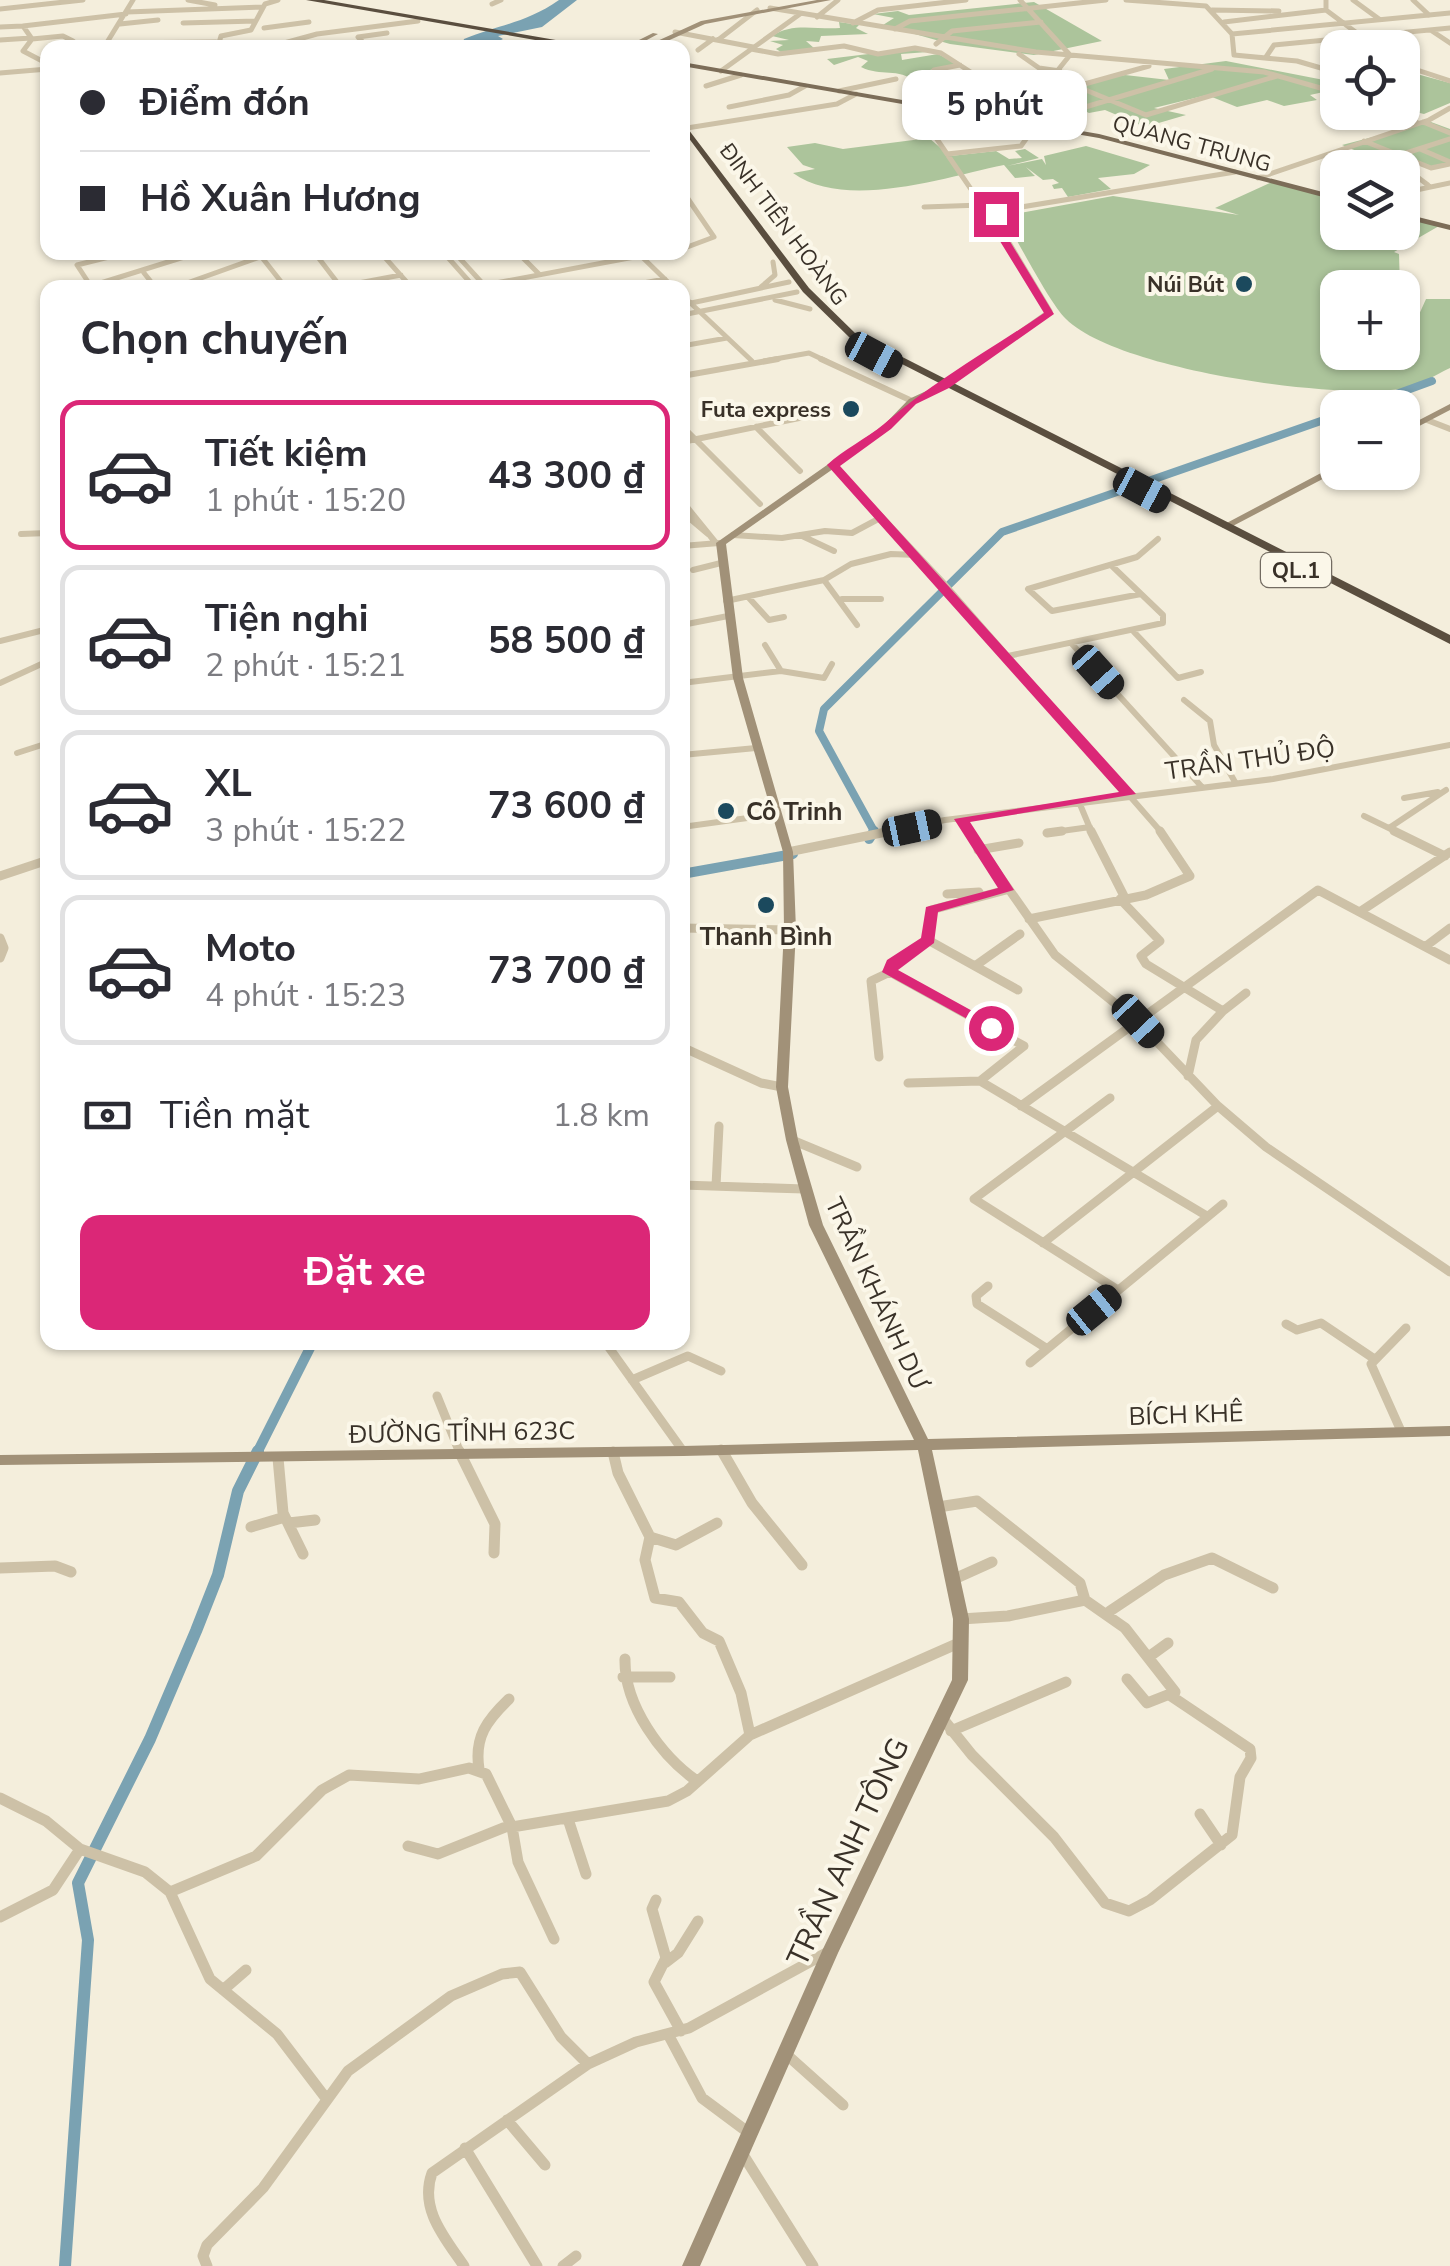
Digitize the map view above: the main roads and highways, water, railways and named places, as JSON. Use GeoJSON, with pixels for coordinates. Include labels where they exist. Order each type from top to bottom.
{"type":"FeatureCollection","features":[{"type":"Feature","properties":{"kind":"highway"},"geometry":{"type":"LineString","coordinates":[[294,0],[364,7],[483,29]]}},
{"type":"Feature","properties":{"kind":"highway"},"geometry":{"type":"LineString","coordinates":[[310,0],[538,40]]}},
{"type":"Feature","properties":{"kind":"highway"},"geometry":{"type":"LineString","coordinates":[[506,34],[545,40]]}},
{"type":"Feature","properties":{"kind":"highway","name":"ĐINH TIÊN HOÀNG"},"geometry":{"type":"LineString","coordinates":[[690,138],[834,322],[941,387]]}},
{"type":"Feature","properties":{"kind":"highway","name":"ĐINH TIÊN HOÀNG"},"geometry":{"type":"LineString","coordinates":[[690,139],[773,262],[810,309],[844,338],[1226,526],[1450,649]]}},
{"type":"Feature","properties":{"kind":"highway","name":"ĐINH TIÊN HOÀNG"},"geometry":{"type":"LineString","coordinates":[[1145,489],[1415,627],[1450,640]]}},
{"type":"Feature","properties":{"kind":"main road","name":"QUANG TRUNG"},"geometry":{"type":"LineString","coordinates":[[690,65],[1036,125],[1320,194]]}},
{"type":"Feature","properties":{"kind":"main road"},"geometry":{"type":"LineString","coordinates":[[1420,220],[1450,228]]}},
{"type":"Feature","properties":{"kind":"water"},"geometry":{"type":"Polygon","coordinates":[[[559,0],[577,0],[542,27],[498,36],[501,40],[464,40],[524,18],[559,0]]]}},
{"type":"Feature","properties":{"kind":"waterway"},"geometry":{"type":"LineString","coordinates":[[1407,390],[1432,381]]}},
{"type":"Feature","properties":{"kind":"waterway"},"geometry":{"type":"LineString","coordinates":[[874,831],[819,731],[824,709],[1002,532],[1320,421]]}},
{"type":"Feature","properties":{"kind":"waterway"},"geometry":{"type":"LineString","coordinates":[[869,839],[874,831]]}},
{"type":"Feature","properties":{"kind":"waterway"},"geometry":{"type":"LineString","coordinates":[[690,873],[793,854]]}},
{"type":"Feature","properties":{"kind":"waterway"},"geometry":{"type":"LineString","coordinates":[[257,1453],[309,1350]]}},
{"type":"Feature","properties":{"kind":"waterway"},"geometry":{"type":"LineString","coordinates":[[65,2266],[88,1940],[78,1883],[150,1739],[196,1631],[218,1575],[238,1491],[257,1453]]}},
{"type":"Feature","properties":{"kind":"place","name":"Núi Bút"},"geometry":{"type":"Point","coordinates":[1244,284]}},
{"type":"Feature","properties":{"kind":"place","name":"Futa express"},"geometry":{"type":"Point","coordinates":[851,409]}},
{"type":"Feature","properties":{"kind":"place","name":"Cô Trinh"},"geometry":{"type":"Point","coordinates":[726,811]}},
{"type":"Feature","properties":{"kind":"place","name":"Thanh Bình"},"geometry":{"type":"Point","coordinates":[766,905]}}]}
